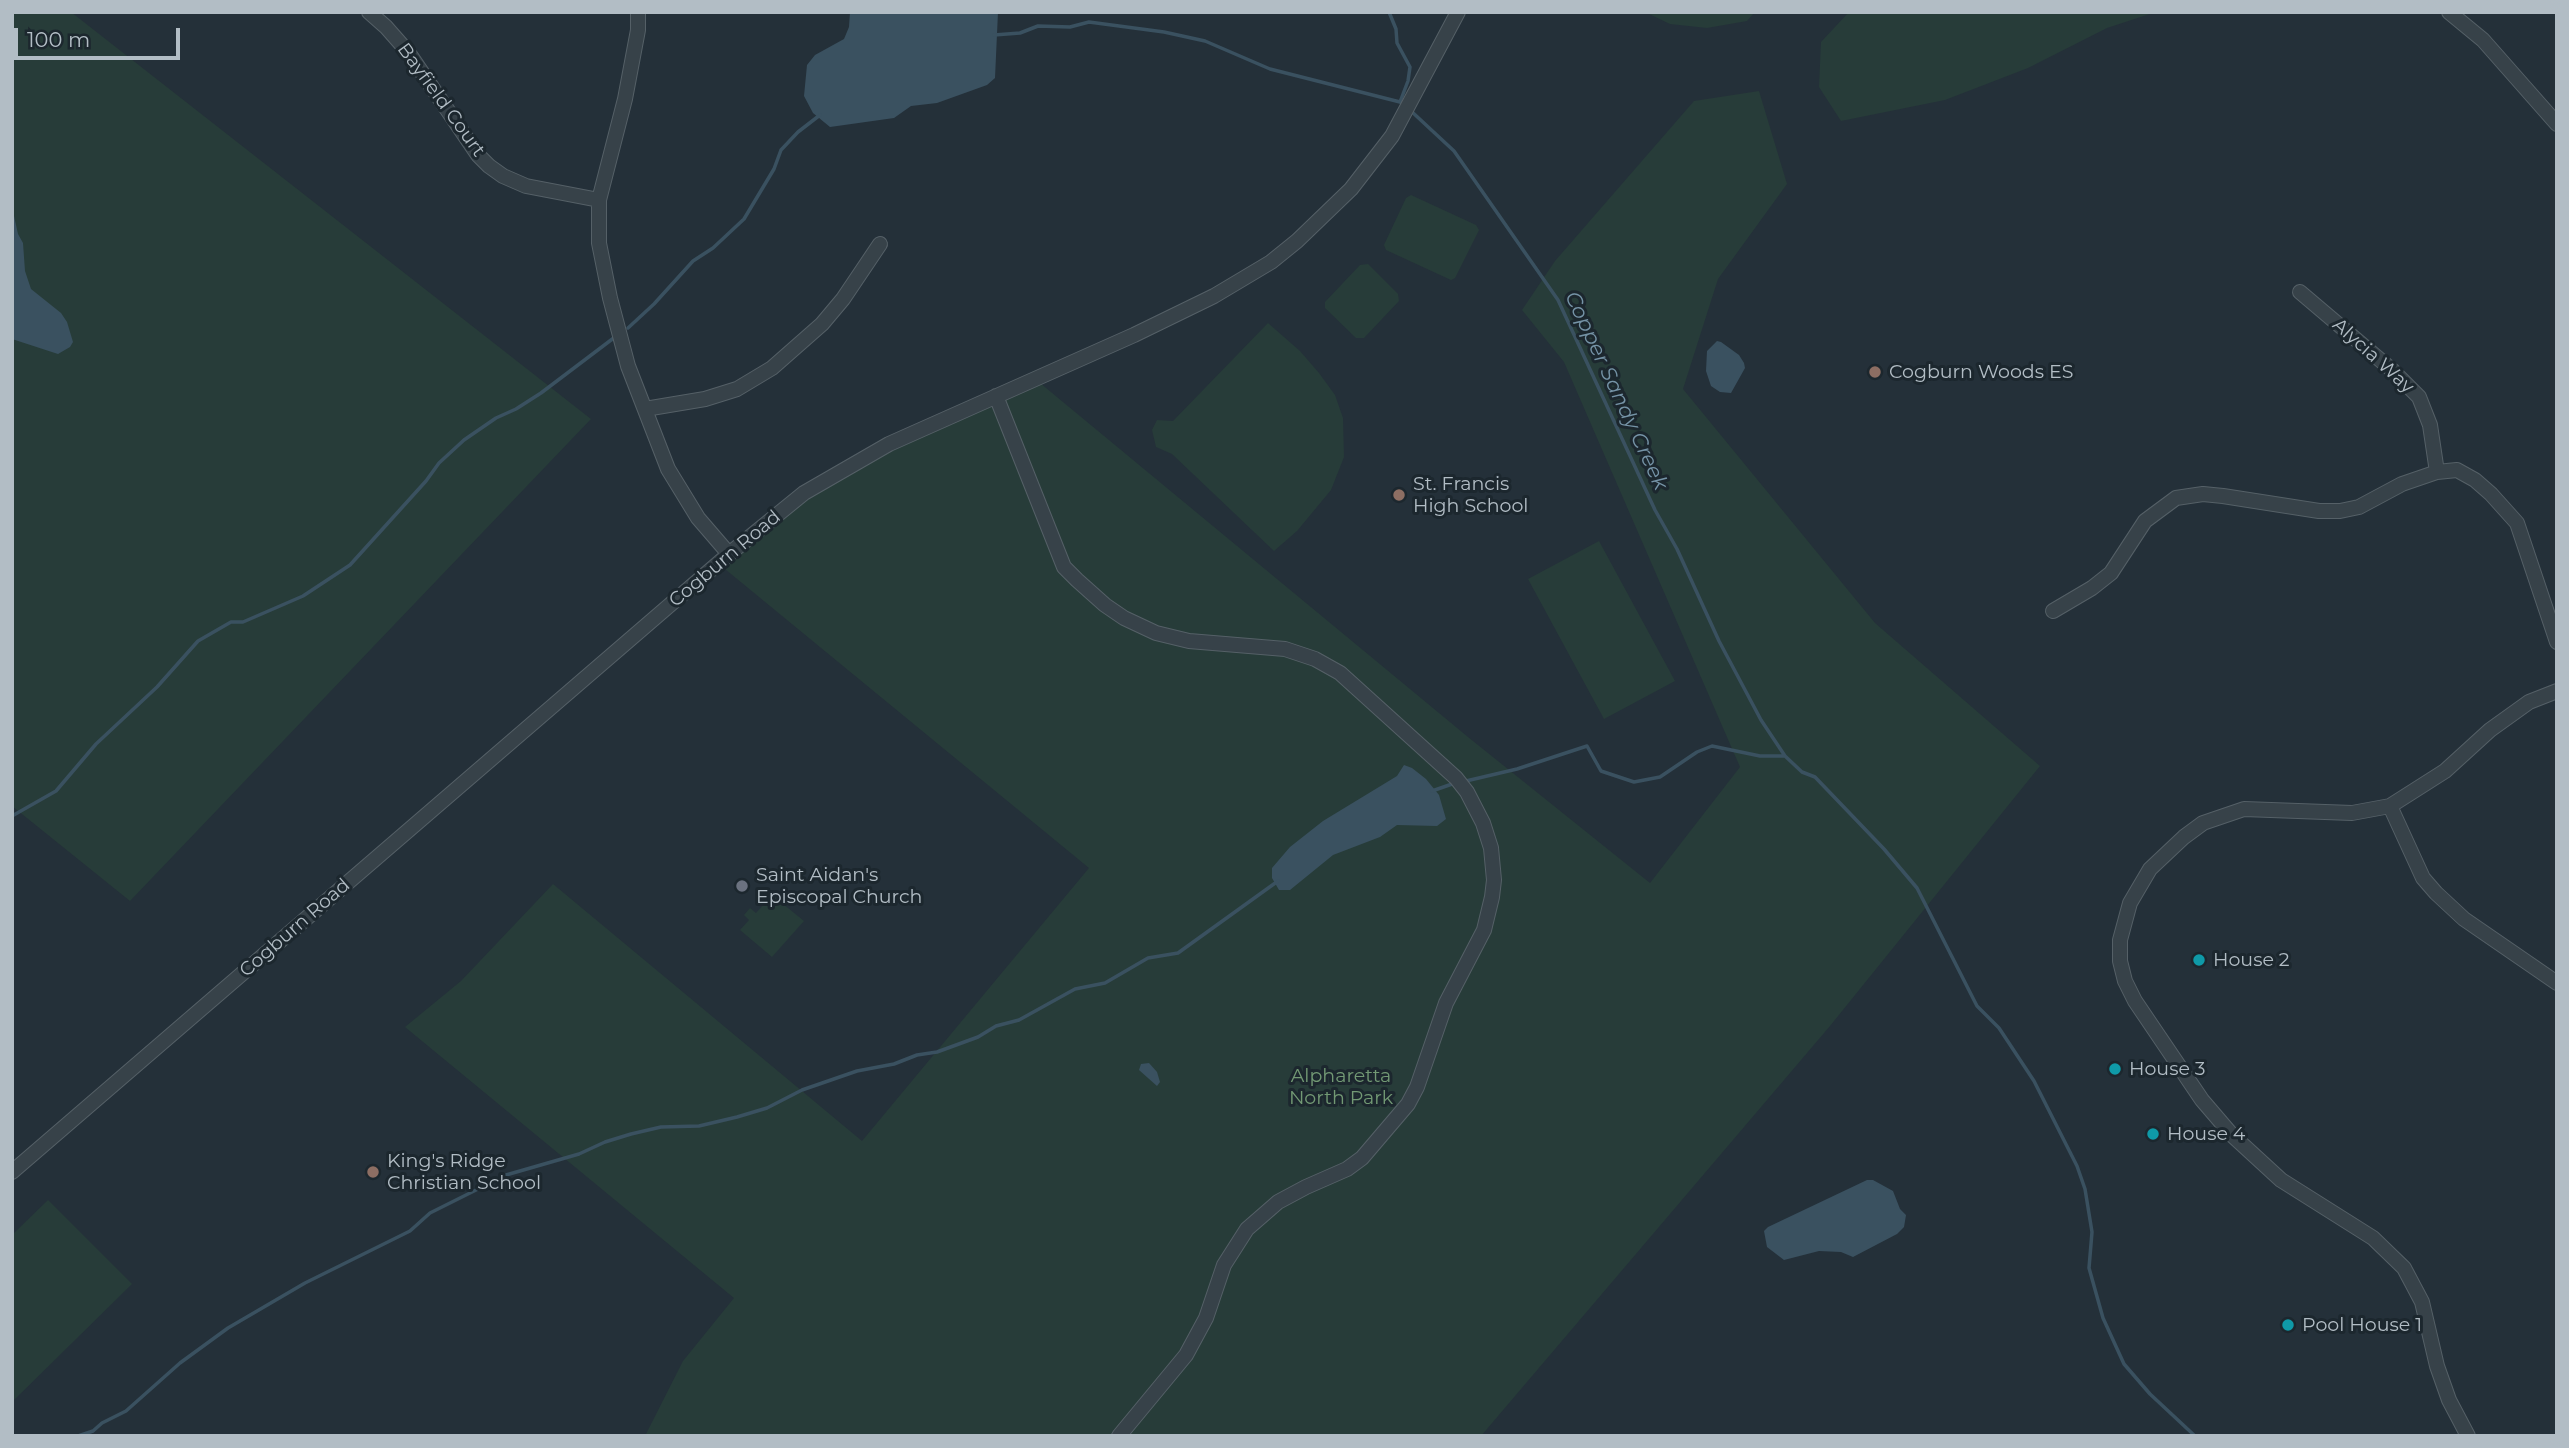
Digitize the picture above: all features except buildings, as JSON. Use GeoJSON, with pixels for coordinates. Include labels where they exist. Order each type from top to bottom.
{"type":"FeatureCollection","features":[{"type":"Feature","properties":{"kind":"street","name":"Bayfield Court"},"geometry":{"type":"LineString","coordinates":[[369,12],[408,52],[478,155],[489,166],[503,176],[526,186],[599,200]]}},
{"type":"Feature","properties":{"kind":"street"},"geometry":{"type":"LineString","coordinates":[[638,12],[638,30],[625,99],[599,200],[599,243],[628,366],[668,469],[698,518],[729,554]]}},
{"type":"Feature","properties":{"kind":"street","name":"Cogburn Road"},"geometry":{"type":"LineString","coordinates":[[12,1171],[729,554],[804,493],[889,444],[1134,335],[1214,296],[1262,268],[1297,241],[1351,189],[1392,136],[1458,12]]}},
{"type":"Feature","properties":{"kind":"street"},"geometry":{"type":"LineString","coordinates":[[2449,12],[2483,40],[2557,124]]}},
{"type":"Feature","properties":{"kind":"street"},"geometry":{"type":"LineString","coordinates":[[645,409],[705,399],[737,389],[772,368],[822,324],[844,299],[880,244]]}},
{"type":"Feature","properties":{"kind":"street","name":"Alycia Way"},"geometry":{"type":"LineString","coordinates":[[2300,292],[2392,370],[2419,397],[2430,425],[2437,472]]}},
{"type":"Feature","properties":{"kind":"street"},"geometry":{"type":"LineString","coordinates":[[996,397],[1064,567],[1077,580],[1124,618],[1156,633],[1189,641],[1285,649],[1315,659],[1340,673],[1456,778],[1467,792],[1483,823],[1491,848],[1494,880],[1486,921],[1478,945],[1446,1003],[1417,1087],[1408,1104],[1362,1158],[1347,1169],[1278,1202],[1247,1229],[1224,1265],[1206,1318],[1186,1355],[1119,1436]]}},
{"type":"Feature","properties":{"kind":"street"},"geometry":{"type":"LineString","coordinates":[[2053,611],[2092,588],[2111,573],[2145,520],[2176,498],[2203,494],[2310,510],[2340,511],[2359,507],[2402,484],[2437,472],[2456,470],[2475,480],[2517,523],[2557,642]]}},
{"type":"Feature","properties":{"kind":"street"},"geometry":{"type":"LineString","coordinates":[[2468,1436],[2449,1400],[2437,1366],[2422,1302],[2404,1268],[2373,1238],[2281,1180],[2232,1135],[2202,1100],[2135,1001],[2125,981],[2120,961],[2120,940],[2125,919],[2139,886],[2163,855],[2203,823],[2244,808],[2352,813],[2390,806],[2445,771],[2490,730],[2529,702],[2557,691]]}},
{"type":"Feature","properties":{"kind":"street"},"geometry":{"type":"LineString","coordinates":[[2390,806],[2423,878],[2436,893],[2464,919],[2557,983]]}},
{"type":"Feature","properties":{"kind":"green space"},"geometry":{"type":"Polygon","coordinates":[[[12,12],[71,12],[591,419],[130,901],[12,806],[12,12]]]}},
{"type":"Feature","properties":{"kind":"green space"},"geometry":{"type":"Polygon","coordinates":[[[1645,12],[1755,12],[1747,21],[1707,28],[1670,24],[1645,12]]]}},
{"type":"Feature","properties":{"kind":"green space"},"geometry":{"type":"Polygon","coordinates":[[[1849,12],[2156,12],[2107,28],[2028,68],[1945,100],[1841,121],[1819,87],[1821,42],[1849,12]]]}},
{"type":"Feature","properties":{"kind":"green space","name":"Alpharetta North Park"},"geometry":{"type":"Polygon","coordinates":[[[1759,91],[1787,184],[1718,279],[1683,389],[1875,623],[2040,766],[1830,1026],[1481,1436],[645,1436],[683,1361],[734,1298],[405,1027],[461,981],[553,884],[862,1141],[1089,868],[714,560],[834,480],[951,415],[1040,383],[1468,737],[1650,883],[1740,767],[1564,362],[1522,310],[1555,261],[1694,101],[1759,91]]]}},
{"type":"Feature","properties":{"kind":"green space"},"geometry":{"type":"Polygon","coordinates":[[[1411,195],[1476,225],[1479,230],[1455,278],[1451,280],[1386,250],[1384,245],[1406,198],[1411,195]]]}},
{"type":"Feature","properties":{"kind":"green space"},"geometry":{"type":"Polygon","coordinates":[[[1368,264],[1398,294],[1399,301],[1364,338],[1356,338],[1325,308],[1325,302],[1360,265],[1368,264]]]}},
{"type":"Feature","properties":{"kind":"green space"},"geometry":{"type":"Polygon","coordinates":[[[1268,323],[1300,351],[1319,373],[1335,395],[1343,418],[1344,457],[1331,490],[1297,531],[1274,551],[1172,454],[1156,447],[1152,430],[1157,420],[1173,421],[1268,323]]]}},
{"type":"Feature","properties":{"kind":"green space"},"geometry":{"type":"Polygon","coordinates":[[[1599,541],[1675,681],[1604,719],[1528,579],[1599,541]]]}},
{"type":"Feature","properties":{"kind":"green space"},"geometry":{"type":"Polygon","coordinates":[[[772,895],[804,921],[772,957],[740,930],[749,920],[744,915],[750,908],[756,913],[772,895]]]}},
{"type":"Feature","properties":{"kind":"green space"},"geometry":{"type":"Polygon","coordinates":[[[48,1200],[132,1284],[12,1402],[12,1235],[48,1200]]]}},
{"type":"Feature","properties":{"kind":"water"},"geometry":{"type":"Polygon","coordinates":[[[850,12],[998,12],[995,78],[987,85],[937,103],[911,106],[894,118],[830,127],[813,113],[804,96],[807,65],[815,55],[844,39],[849,27],[850,12]]]}},
{"type":"Feature","properties":{"kind":"water"},"geometry":{"type":"Polygon","coordinates":[[[12,207],[18,234],[23,243],[25,271],[31,289],[61,313],[67,322],[73,342],[58,354],[12,339],[12,207]]]}},
{"type":"Feature","properties":{"kind":"water"},"geometry":{"type":"Polygon","coordinates":[[[1717,341],[1739,355],[1744,363],[1745,368],[1731,393],[1720,392],[1711,386],[1706,371],[1707,351],[1717,341]]]}},
{"type":"Feature","properties":{"kind":"water"},"geometry":{"type":"Polygon","coordinates":[[[1404,765],[1426,779],[1439,795],[1446,819],[1437,826],[1397,825],[1380,837],[1333,855],[1290,890],[1279,890],[1272,878],[1272,868],[1290,847],[1323,821],[1397,776],[1404,765]]]}},
{"type":"Feature","properties":{"kind":"water"},"geometry":{"type":"Polygon","coordinates":[[[1149,1063],[1157,1072],[1160,1082],[1157,1086],[1139,1070],[1141,1064],[1149,1063]]]}},
{"type":"Feature","properties":{"kind":"water"},"geometry":{"type":"Polygon","coordinates":[[[1867,1180],[1873,1180],[1893,1191],[1900,1209],[1906,1215],[1904,1227],[1897,1234],[1853,1257],[1841,1252],[1819,1251],[1784,1260],[1767,1247],[1764,1231],[1768,1227],[1867,1180]]]}},
{"type":"Feature","properties":{"kind":"waterway"},"geometry":{"type":"LineString","coordinates":[[1389,12],[1396,29],[1397,43],[1410,67],[1400,102]]}},
{"type":"Feature","properties":{"kind":"waterway","name":"Copper Sandy Creek"},"geometry":{"type":"LineString","coordinates":[[994,35],[1020,33],[1038,26],[1070,27],[1089,22],[1164,32],[1205,41],[1270,69],[1400,102],[1405,106]]}},
{"type":"Feature","properties":{"kind":"waterway","name":"Copper Sandy Creek"},"geometry":{"type":"LineString","coordinates":[[1411,111],[1454,151],[1558,300],[1655,510],[1761,720],[1785,756],[1802,772],[1815,777],[1917,888],[1977,1006],[1999,1028],[2034,1081],[2077,1166],[2085,1189],[2092,1232],[2089,1268],[2103,1318],[2124,1364],[2150,1394],[2195,1436]]}},
{"type":"Feature","properties":{"kind":"waterway","name":"Copper Sandy Creek"},"geometry":{"type":"LineString","coordinates":[[628,328],[693,261],[713,248],[744,219],[774,169],[781,150],[820,115]]}},
{"type":"Feature","properties":{"kind":"waterway","name":"Copper Sandy Creek"},"geometry":{"type":"LineString","coordinates":[[12,816],[56,791],[96,744],[157,687],[198,641],[231,622],[243,622],[303,596],[350,565],[439,463],[464,440],[496,418],[541,393],[615,337]]}},
{"type":"Feature","properties":{"kind":"waterway"},"geometry":{"type":"LineString","coordinates":[[1466,781],[1517,769],[1587,746],[1601,771],[1634,782],[1660,777],[1697,752],[1712,746],[1760,756],[1785,756]]}},
{"type":"Feature","properties":{"kind":"waterway"},"geometry":{"type":"LineString","coordinates":[[1432,791],[1455,783]]}},
{"type":"Feature","properties":{"kind":"waterway"},"geometry":{"type":"LineString","coordinates":[[78,1436],[93,1431],[102,1423],[126,1411],[180,1363],[228,1328],[305,1283],[410,1231],[430,1213],[506,1175],[579,1154],[631,1134],[661,1127],[699,1126],[737,1117],[767,1108],[802,1090],[857,1071],[937,1052],[978,1037],[996,1026],[1019,1020],[1075,989],[1105,983],[1148,958],[1178,953],[1278,881]]}},
{"type":"Feature","properties":{"kind":"place","name":"Cogburn Woods ES"},"geometry":{"type":"Point","coordinates":[1875,372]}},
{"type":"Feature","properties":{"kind":"place","name":"St. Francis High School"},"geometry":{"type":"Point","coordinates":[1399,495]}},
{"type":"Feature","properties":{"kind":"place","name":"Saint Aidan's Episcopal Church"},"geometry":{"type":"Point","coordinates":[742,886]}},
{"type":"Feature","properties":{"kind":"place","name":"House 2"},"geometry":{"type":"Point","coordinates":[2199,960]}},
{"type":"Feature","properties":{"kind":"place","name":"House 3"},"geometry":{"type":"Point","coordinates":[2115,1069]}},
{"type":"Feature","properties":{"kind":"place","name":"House 4"},"geometry":{"type":"Point","coordinates":[2153,1134]}},
{"type":"Feature","properties":{"kind":"place","name":"King's Ridge Christian School"},"geometry":{"type":"Point","coordinates":[373,1172]}},
{"type":"Feature","properties":{"kind":"place","name":"Pool House 1"},"geometry":{"type":"Point","coordinates":[2288,1325]}}]}
